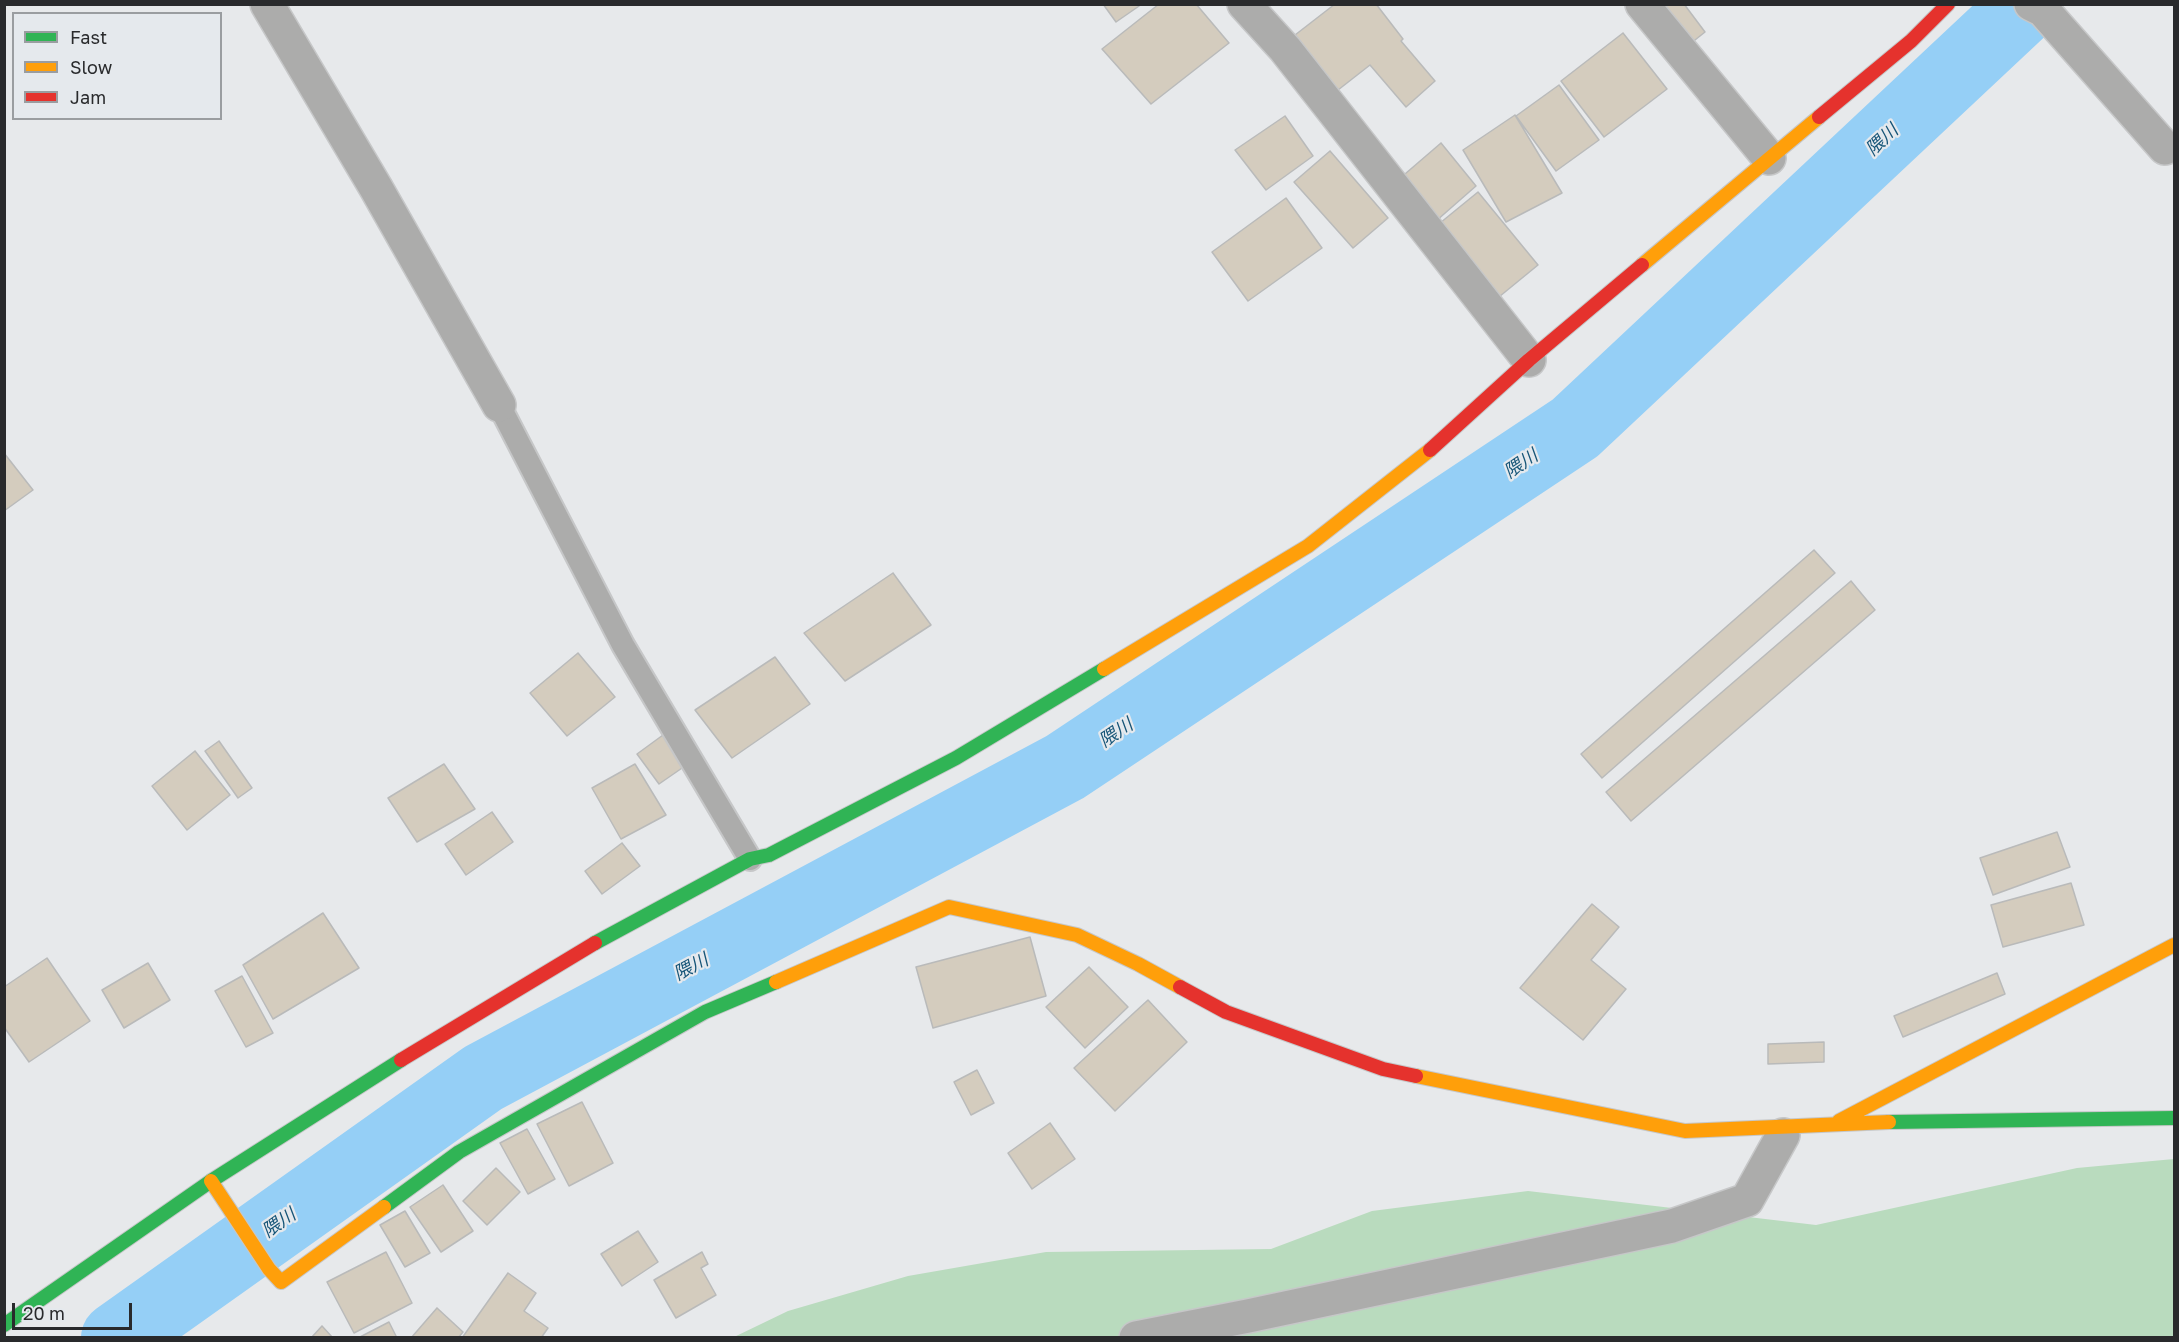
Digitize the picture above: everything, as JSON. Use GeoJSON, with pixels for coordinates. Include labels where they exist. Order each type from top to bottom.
{"type":"FeatureCollection","features":[{"type":"Feature","properties":{"kind":"street"},"geometry":{"type":"LineString","coordinates":[[267,4],[376,188],[499,405]]}},
{"type":"Feature","properties":{"kind":"street"},"geometry":{"type":"LineString","coordinates":[[1244,4],[1285,50],[1529,360]]}},
{"type":"Feature","properties":{"kind":"street"},"geometry":{"type":"LineString","coordinates":[[1642,4],[1769,158]]}},
{"type":"Feature","properties":{"kind":"street"},"geometry":{"type":"LineString","coordinates":[[4,1325],[211,1181],[368,1080],[602,939],[750,859],[769,855],[956,758],[1308,546],[1428,452],[1529,360],[1911,41],[1948,4]]}},
{"type":"Feature","properties":{"kind":"street"},"geometry":{"type":"LineString","coordinates":[[2037,7],[2165,148]]}},
{"type":"Feature","properties":{"kind":"street"},"geometry":{"type":"LineString","coordinates":[[211,1181],[268,1269],[281,1282],[459,1152],[705,1012],[949,907],[1077,935],[1138,964],[1226,1012],[1383,1069],[1685,1131],[1834,1124],[2175,1118]]}},
{"type":"Feature","properties":{"kind":"street"},"geometry":{"type":"LineString","coordinates":[[1136,1338],[1260,1314],[1672,1226],[1747,1200],[1783,1136],[1834,1124],[2175,945]]}},
{"type":"Feature","properties":{"kind":"lane"},"geometry":{"type":"LineString","coordinates":[[499,405],[623,645],[750,859]]}},
{"type":"Feature","properties":{"kind":"green space"},"geometry":{"type":"Polygon","coordinates":[[[2174,1159],[2174,1337],[732,1338],[788,1311],[908,1276],[1046,1252],[1271,1249],[1372,1211],[1528,1191],[1816,1225],[2077,1168],[2174,1159]]]}},
{"type":"Feature","properties":{"kind":"building"},"geometry":{"type":"Polygon","coordinates":[[[1103,4],[1142,4],[1116,22],[1103,4]]]}},
{"type":"Feature","properties":{"kind":"building"},"geometry":{"type":"Polygon","coordinates":[[[1159,4],[1196,4],[1229,43],[1151,104],[1102,49],[1159,4]]]}},
{"type":"Feature","properties":{"kind":"building"},"geometry":{"type":"Polygon","coordinates":[[[1335,4],[1376,4],[1403,39],[1401,41],[1435,81],[1406,107],[1370,65],[1338,90],[1295,35],[1335,4]]]}},
{"type":"Feature","properties":{"kind":"building"},"geometry":{"type":"Polygon","coordinates":[[[1661,4],[1684,4],[1705,32],[1685,48],[1661,4]]]}},
{"type":"Feature","properties":{"kind":"building"},"geometry":{"type":"Polygon","coordinates":[[[1623,33],[1667,89],[1604,137],[1561,81],[1623,33]]]}},
{"type":"Feature","properties":{"kind":"building"},"geometry":{"type":"Polygon","coordinates":[[[1559,85],[1599,140],[1556,171],[1516,116],[1559,85]]]}},
{"type":"Feature","properties":{"kind":"building"},"geometry":{"type":"Polygon","coordinates":[[[1515,115],[1562,193],[1506,222],[1463,150],[1515,115]]]}},
{"type":"Feature","properties":{"kind":"building"},"geometry":{"type":"Polygon","coordinates":[[[1285,116],[1313,156],[1266,190],[1235,150],[1285,116]]]}},
{"type":"Feature","properties":{"kind":"building"},"geometry":{"type":"Polygon","coordinates":[[[1441,143],[1476,186],[1428,228],[1391,186],[1441,143]]]}},
{"type":"Feature","properties":{"kind":"building"},"geometry":{"type":"Polygon","coordinates":[[[1330,151],[1388,218],[1353,248],[1294,182],[1330,151]]]}},
{"type":"Feature","properties":{"kind":"building"},"geometry":{"type":"Polygon","coordinates":[[[1478,192],[1538,265],[1494,301],[1429,232],[1478,192]]]}},
{"type":"Feature","properties":{"kind":"building"},"geometry":{"type":"Polygon","coordinates":[[[1286,198],[1322,248],[1248,301],[1212,252],[1286,198]]]}},
{"type":"Feature","properties":{"kind":"building"},"geometry":{"type":"Polygon","coordinates":[[[4,453],[33,490],[4,511],[4,453]]]}},
{"type":"Feature","properties":{"kind":"building"},"geometry":{"type":"Polygon","coordinates":[[[1814,550],[1835,573],[1602,778],[1581,754],[1814,550]]]}},
{"type":"Feature","properties":{"kind":"building"},"geometry":{"type":"Polygon","coordinates":[[[893,573],[931,625],[845,681],[804,633],[893,573]]]}},
{"type":"Feature","properties":{"kind":"building"},"geometry":{"type":"Polygon","coordinates":[[[1851,581],[1875,610],[1631,821],[1606,792],[1851,581]]]}},
{"type":"Feature","properties":{"kind":"building"},"geometry":{"type":"Polygon","coordinates":[[[578,653],[615,697],[567,736],[530,693],[578,653]]]}},
{"type":"Feature","properties":{"kind":"building"},"geometry":{"type":"Polygon","coordinates":[[[775,657],[810,704],[732,758],[695,710],[775,657]]]}},
{"type":"Feature","properties":{"kind":"building"},"geometry":{"type":"Polygon","coordinates":[[[663,735],[685,766],[659,784],[637,754],[663,735]]]}},
{"type":"Feature","properties":{"kind":"building"},"geometry":{"type":"Polygon","coordinates":[[[219,741],[252,788],[238,798],[205,751],[219,741]]]}},
{"type":"Feature","properties":{"kind":"building"},"geometry":{"type":"Polygon","coordinates":[[[195,751],[230,795],[187,830],[152,786],[195,751]]]}},
{"type":"Feature","properties":{"kind":"building"},"geometry":{"type":"Polygon","coordinates":[[[444,764],[475,809],[417,842],[388,798],[444,764]]]}},
{"type":"Feature","properties":{"kind":"building"},"geometry":{"type":"Polygon","coordinates":[[[635,764],[666,815],[621,839],[592,788],[635,764]]]}},
{"type":"Feature","properties":{"kind":"building"},"geometry":{"type":"Polygon","coordinates":[[[492,812],[513,842],[466,875],[445,844],[492,812]]]}},
{"type":"Feature","properties":{"kind":"building"},"geometry":{"type":"Polygon","coordinates":[[[2057,832],[2070,867],[1993,895],[1980,858],[2057,832]]]}},
{"type":"Feature","properties":{"kind":"building"},"geometry":{"type":"Polygon","coordinates":[[[622,843],[640,866],[602,894],[585,871],[622,843]]]}},
{"type":"Feature","properties":{"kind":"building"},"geometry":{"type":"Polygon","coordinates":[[[2071,883],[2084,925],[2003,947],[1991,905],[2071,883]]]}},
{"type":"Feature","properties":{"kind":"building"},"geometry":{"type":"Polygon","coordinates":[[[1592,904],[1619,927],[1591,960],[1626,989],[1583,1040],[1520,988],[1592,904]]]}},
{"type":"Feature","properties":{"kind":"building"},"geometry":{"type":"Polygon","coordinates":[[[323,913],[359,968],[273,1019],[243,965],[323,913]]]}},
{"type":"Feature","properties":{"kind":"building"},"geometry":{"type":"Polygon","coordinates":[[[1030,937],[1046,996],[933,1028],[916,967],[1030,937]]]}},
{"type":"Feature","properties":{"kind":"building"},"geometry":{"type":"Polygon","coordinates":[[[47,958],[90,1021],[29,1062],[4,1027],[4,987],[47,958]]]}},
{"type":"Feature","properties":{"kind":"building"},"geometry":{"type":"Polygon","coordinates":[[[148,963],[170,1000],[124,1028],[102,990],[148,963]]]}},
{"type":"Feature","properties":{"kind":"building"},"geometry":{"type":"Polygon","coordinates":[[[1089,967],[1128,1007],[1085,1048],[1046,1007],[1089,967]]]}},
{"type":"Feature","properties":{"kind":"building"},"geometry":{"type":"Polygon","coordinates":[[[1997,973],[2005,994],[1903,1037],[1894,1016],[1997,973]]]}},
{"type":"Feature","properties":{"kind":"building"},"geometry":{"type":"Polygon","coordinates":[[[242,976],[273,1033],[246,1047],[215,991],[242,976]]]}},
{"type":"Feature","properties":{"kind":"building"},"geometry":{"type":"Polygon","coordinates":[[[1148,1000],[1187,1042],[1115,1111],[1074,1068],[1148,1000]]]}},
{"type":"Feature","properties":{"kind":"building"},"geometry":{"type":"Polygon","coordinates":[[[1824,1042],[1824,1062],[1768,1064],[1768,1044],[1824,1042]]]}},
{"type":"Feature","properties":{"kind":"building"},"geometry":{"type":"Polygon","coordinates":[[[977,1070],[994,1103],[971,1115],[954,1082],[977,1070]]]}},
{"type":"Feature","properties":{"kind":"building"},"geometry":{"type":"Polygon","coordinates":[[[582,1102],[613,1163],[569,1186],[537,1124],[582,1102]]]}},
{"type":"Feature","properties":{"kind":"building"},"geometry":{"type":"Polygon","coordinates":[[[1050,1123],[1075,1159],[1032,1189],[1008,1153],[1050,1123]]]}},
{"type":"Feature","properties":{"kind":"building"},"geometry":{"type":"Polygon","coordinates":[[[527,1129],[555,1179],[528,1194],[500,1143],[527,1129]]]}},
{"type":"Feature","properties":{"kind":"building"},"geometry":{"type":"Polygon","coordinates":[[[496,1168],[520,1192],[487,1225],[463,1201],[496,1168]]]}},
{"type":"Feature","properties":{"kind":"building"},"geometry":{"type":"Polygon","coordinates":[[[443,1185],[473,1231],[441,1252],[410,1207],[443,1185]]]}},
{"type":"Feature","properties":{"kind":"building"},"geometry":{"type":"Polygon","coordinates":[[[405,1211],[430,1253],[405,1267],[380,1225],[405,1211]]]}},
{"type":"Feature","properties":{"kind":"building"},"geometry":{"type":"Polygon","coordinates":[[[638,1231],[658,1262],[622,1286],[601,1254],[638,1231]]]}},
{"type":"Feature","properties":{"kind":"building"},"geometry":{"type":"Polygon","coordinates":[[[386,1252],[412,1303],[354,1333],[327,1282],[386,1252]]]}},
{"type":"Feature","properties":{"kind":"building"},"geometry":{"type":"Polygon","coordinates":[[[702,1252],[708,1264],[701,1268],[716,1295],[676,1318],[654,1280],[702,1252]]]}},
{"type":"Feature","properties":{"kind":"building"},"geometry":{"type":"Polygon","coordinates":[[[508,1273],[536,1293],[524,1311],[548,1328],[541,1338],[462,1338],[508,1273]]]}},
{"type":"Feature","properties":{"kind":"building"},"geometry":{"type":"Polygon","coordinates":[[[437,1308],[463,1332],[458,1338],[411,1338],[437,1308]]]}},
{"type":"Feature","properties":{"kind":"building"},"geometry":{"type":"Polygon","coordinates":[[[389,1322],[397,1338],[360,1337],[389,1322]]]}},
{"type":"Feature","properties":{"kind":"building"},"geometry":{"type":"Polygon","coordinates":[[[322,1326],[333,1338],[311,1338],[322,1326]]]}},
{"type":"Feature","properties":{"kind":"waterway","name":"隈川"},"geometry":{"type":"LineString","coordinates":[[117,1338],[483,1078],[1065,767],[1575,428],[2027,4]]}},
{"type":"Feature","properties":{"kind":"traffic: fast"},"geometry":{"type":"LineString","coordinates":[[595,943],[750,859],[769,855],[956,758],[1104,669]]}},
{"type":"Feature","properties":{"kind":"traffic: fast"},"geometry":{"type":"LineString","coordinates":[[384,1207],[459,1152],[705,1012],[776,982]]}},
{"type":"Feature","properties":{"kind":"traffic: fast"},"geometry":{"type":"LineString","coordinates":[[4,1325],[211,1181],[401,1060]]}},
{"type":"Feature","properties":{"kind":"traffic: fast"},"geometry":{"type":"LineString","coordinates":[[1889,1122],[2174,1118]]}},
{"type":"Feature","properties":{"kind":"traffic: slow"},"geometry":{"type":"LineString","coordinates":[[1642,265],[1819,117]]}},
{"type":"Feature","properties":{"kind":"traffic: slow"},"geometry":{"type":"LineString","coordinates":[[1104,669],[1308,546],[1430,450]]}},
{"type":"Feature","properties":{"kind":"traffic: slow"},"geometry":{"type":"LineString","coordinates":[[776,982],[949,907],[1077,935],[1180,987]]}},
{"type":"Feature","properties":{"kind":"traffic: slow"},"geometry":{"type":"LineString","coordinates":[[1839,1121],[2174,945]]}},
{"type":"Feature","properties":{"kind":"traffic: slow"},"geometry":{"type":"LineString","coordinates":[[1416,1076],[1685,1131],[1889,1122]]}},
{"type":"Feature","properties":{"kind":"traffic: slow"},"geometry":{"type":"LineString","coordinates":[[211,1181],[269,1269],[281,1282],[384,1207]]}},
{"type":"Feature","properties":{"kind":"traffic: jam"},"geometry":{"type":"LineString","coordinates":[[1819,117],[1911,41],[1948,4]]}},
{"type":"Feature","properties":{"kind":"traffic: jam"},"geometry":{"type":"LineString","coordinates":[[1430,450],[1529,360],[1642,265]]}},
{"type":"Feature","properties":{"kind":"traffic: jam"},"geometry":{"type":"LineString","coordinates":[[401,1060],[595,943]]}},
{"type":"Feature","properties":{"kind":"traffic: jam"},"geometry":{"type":"LineString","coordinates":[[1180,987],[1226,1012],[1383,1069],[1416,1076]]}}]}
